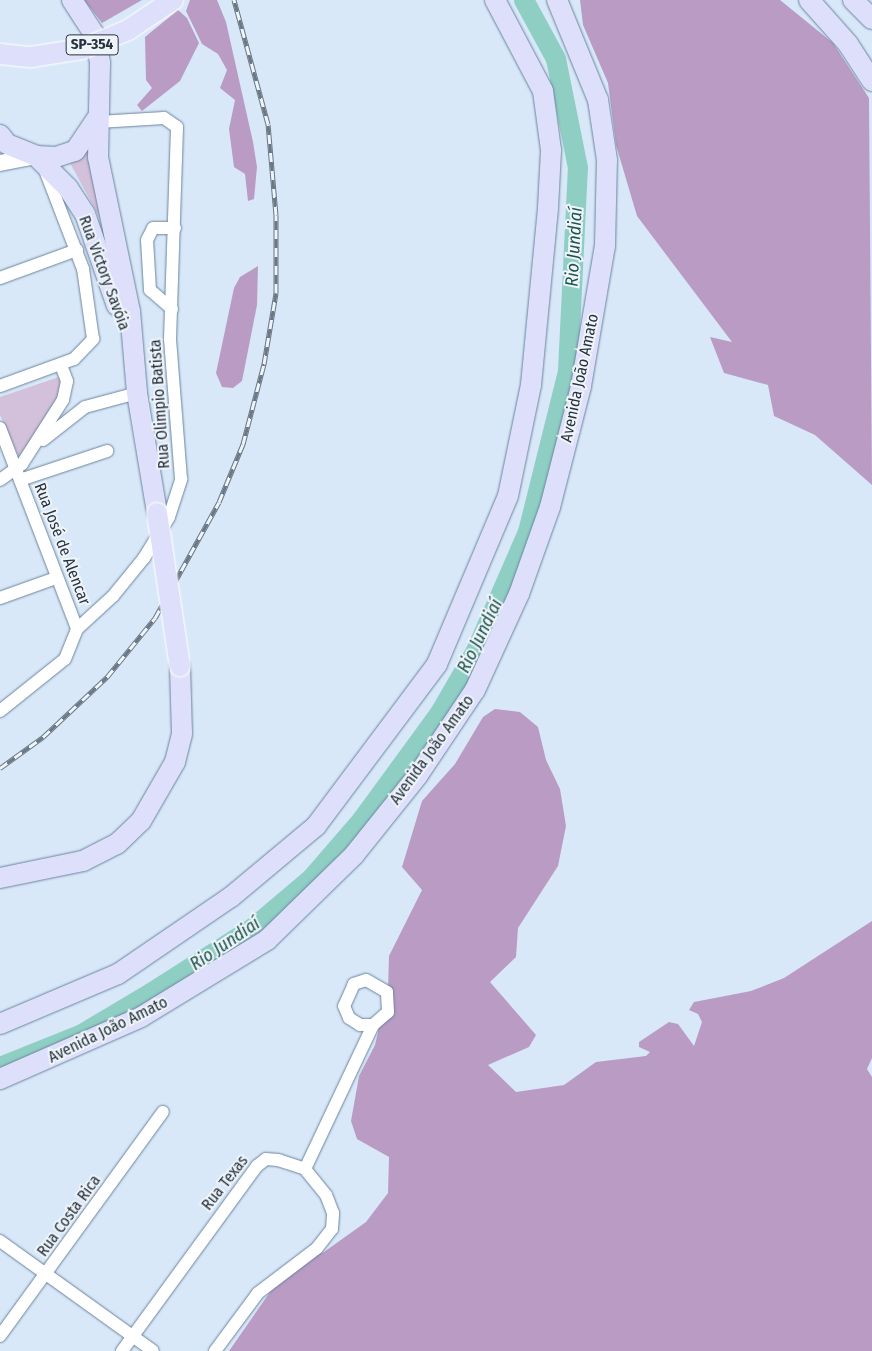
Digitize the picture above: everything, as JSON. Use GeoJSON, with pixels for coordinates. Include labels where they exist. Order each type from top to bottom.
{"type":"FeatureCollection","features":[{"type":"Feature","properties":{"kind":"main road"},"geometry":{"type":"LineString","coordinates":[[0,878],[84,861],[117,844],[141,821],[175,762],[182,734],[180,666],[130,346],[130,311],[98,157],[97,119],[100,63],[94,34],[72,0]]}},
{"type":"Feature","properties":{"kind":"main road","name":"SP-354"},"geometry":{"type":"LineString","coordinates":[[0,54],[31,56],[82,49],[128,30],[173,0]]}},
{"type":"Feature","properties":{"kind":"main road"},"geometry":{"type":"LineString","coordinates":[[0,1024],[118,974],[231,896],[295,844],[316,826],[374,754],[437,664],[508,496],[531,385],[548,208],[551,150],[544,91],[496,0]]}},
{"type":"Feature","properties":{"kind":"main road"},"geometry":{"type":"LineString","coordinates":[[809,0],[872,81]]}},
{"type":"Feature","properties":{"kind":"main road"},"geometry":{"type":"LineString","coordinates":[[824,0],[872,73]]}},
{"type":"Feature","properties":{"kind":"main road","name":"Avenida João Amato"},"geometry":{"type":"LineString","coordinates":[[0,1079],[141,1018],[267,940],[354,854],[418,775],[475,690],[519,594],[550,507],[581,386],[605,246],[607,160],[598,100],[561,4]]}},
{"type":"Feature","properties":{"kind":"main road"},"geometry":{"type":"LineString","coordinates":[[0,135],[7,144],[40,162],[75,150],[97,119]]}},
{"type":"Feature","properties":{"kind":"main road","name":"Rua Victory Savóia"},"geometry":{"type":"LineString","coordinates":[[40,162],[68,188],[85,214],[130,346]]}},
{"type":"Feature","properties":{"kind":"street","name":"Rua Olimpio Batista"},"geometry":{"type":"LineString","coordinates":[[0,711],[54,670],[74,643],[76,629],[113,596],[144,558],[176,500],[181,452],[172,378],[175,122],[164,118],[97,119]]}},
{"type":"Feature","properties":{"kind":"street"},"geometry":{"type":"LineString","coordinates":[[0,386],[61,365],[82,355],[93,340],[77,250],[40,162],[1,165]]}},
{"type":"Feature","properties":{"kind":"street"},"geometry":{"type":"LineString","coordinates":[[172,308],[150,290],[147,240],[153,228],[175,228]]}},
{"type":"Feature","properties":{"kind":"street"},"geometry":{"type":"LineString","coordinates":[[0,278],[77,250]]}},
{"type":"Feature","properties":{"kind":"street"},"geometry":{"type":"LineString","coordinates":[[18,475],[67,390],[61,365]]}},
{"type":"Feature","properties":{"kind":"street"},"geometry":{"type":"LineString","coordinates":[[35,446],[85,407],[137,393]]}},
{"type":"Feature","properties":{"kind":"street","name":"Rua José de Alencar"},"geometry":{"type":"LineString","coordinates":[[0,428],[76,629]]}},
{"type":"Feature","properties":{"kind":"street"},"geometry":{"type":"LineString","coordinates":[[0,480],[108,451]]}},
{"type":"Feature","properties":{"kind":"street"},"geometry":{"type":"LineString","coordinates":[[0,598],[56,578]]}},
{"type":"Feature","properties":{"kind":"street"},"geometry":{"type":"LineString","coordinates":[[215,1351],[258,1293],[317,1248],[332,1229],[333,1213],[326,1195],[305,1169],[373,1025],[388,1012],[387,992],[366,980],[346,994],[344,1006],[349,1018],[360,1025],[373,1025]]}},
{"type":"Feature","properties":{"kind":"street","name":"Rua Costa Rica"},"geometry":{"type":"LineString","coordinates":[[0,1336],[163,1112]]}},
{"type":"Feature","properties":{"kind":"street","name":"Rua Texas"},"geometry":{"type":"LineString","coordinates":[[122,1351],[258,1166],[266,1159],[278,1160],[305,1169]]}},
{"type":"Feature","properties":{"kind":"street"},"geometry":{"type":"LineString","coordinates":[[0,1241],[153,1351]]}},
{"type":"Feature","properties":{"kind":"shaded area"},"geometry":{"type":"Polygon","coordinates":[[[84,0],[142,0],[102,23],[84,0]]]}},
{"type":"Feature","properties":{"kind":"shaded area"},"geometry":{"type":"Polygon","coordinates":[[[190,0],[217,0],[226,22],[257,167],[254,199],[248,201],[245,174],[234,167],[229,129],[235,100],[220,88],[227,70],[218,54],[202,44],[186,11],[190,0]]]}},
{"type":"Feature","properties":{"kind":"shaded area"},"geometry":{"type":"Polygon","coordinates":[[[580,0],[780,0],[833,43],[869,98],[872,485],[815,435],[774,416],[768,385],[724,373],[710,337],[732,342],[637,216],[616,145],[608,83],[583,25],[580,0]]]}},
{"type":"Feature","properties":{"kind":"shaded area"},"geometry":{"type":"Polygon","coordinates":[[[178,10],[187,18],[199,43],[180,81],[142,111],[137,105],[152,88],[146,80],[145,37],[178,10]]]}},
{"type":"Feature","properties":{"kind":"shaded area"},"geometry":{"type":"Polygon","coordinates":[[[94,142],[110,237],[69,161],[94,142]]]}},
{"type":"Feature","properties":{"kind":"shaded area"},"geometry":{"type":"Polygon","coordinates":[[[258,266],[257,305],[242,381],[233,388],[222,387],[216,373],[234,288],[240,277],[258,266]]]}},
{"type":"Feature","properties":{"kind":"shaded area"},"geometry":{"type":"Polygon","coordinates":[[[59,377],[65,385],[20,459],[0,415],[0,397],[59,377]]]}},
{"type":"Feature","properties":{"kind":"shaded area"},"geometry":{"type":"Polygon","coordinates":[[[495,709],[520,712],[538,727],[546,760],[560,789],[566,826],[558,866],[518,928],[516,957],[490,982],[536,1035],[529,1047],[488,1065],[516,1092],[564,1085],[596,1062],[646,1056],[650,1052],[639,1047],[639,1042],[669,1022],[678,1024],[694,1046],[702,1022],[698,1014],[689,1010],[694,1002],[751,991],[784,978],[872,921],[872,1058],[867,1069],[872,1077],[872,1351],[229,1351],[270,1292],[307,1258],[324,1252],[366,1222],[388,1193],[389,1157],[357,1139],[351,1121],[359,1076],[375,1045],[388,990],[389,956],[422,890],[402,867],[422,801],[455,764],[483,717],[495,709]]]}},
{"type":"Feature","properties":{"kind":"waterway","name":"Rio Jundiaí"},"geometry":{"type":"LineString","coordinates":[[0,1067],[82,1034],[151,993],[253,928],[311,879],[362,820],[440,713],[476,651],[528,532],[568,371],[578,168],[556,59],[524,0]]}},
{"type":"Feature","properties":{"kind":"railway"},"geometry":{"type":"LineString","coordinates":[[0,768],[43,737],[107,677],[155,618],[219,502],[243,444],[264,364],[276,293],[276,215],[268,124],[234,0]]}}]}
